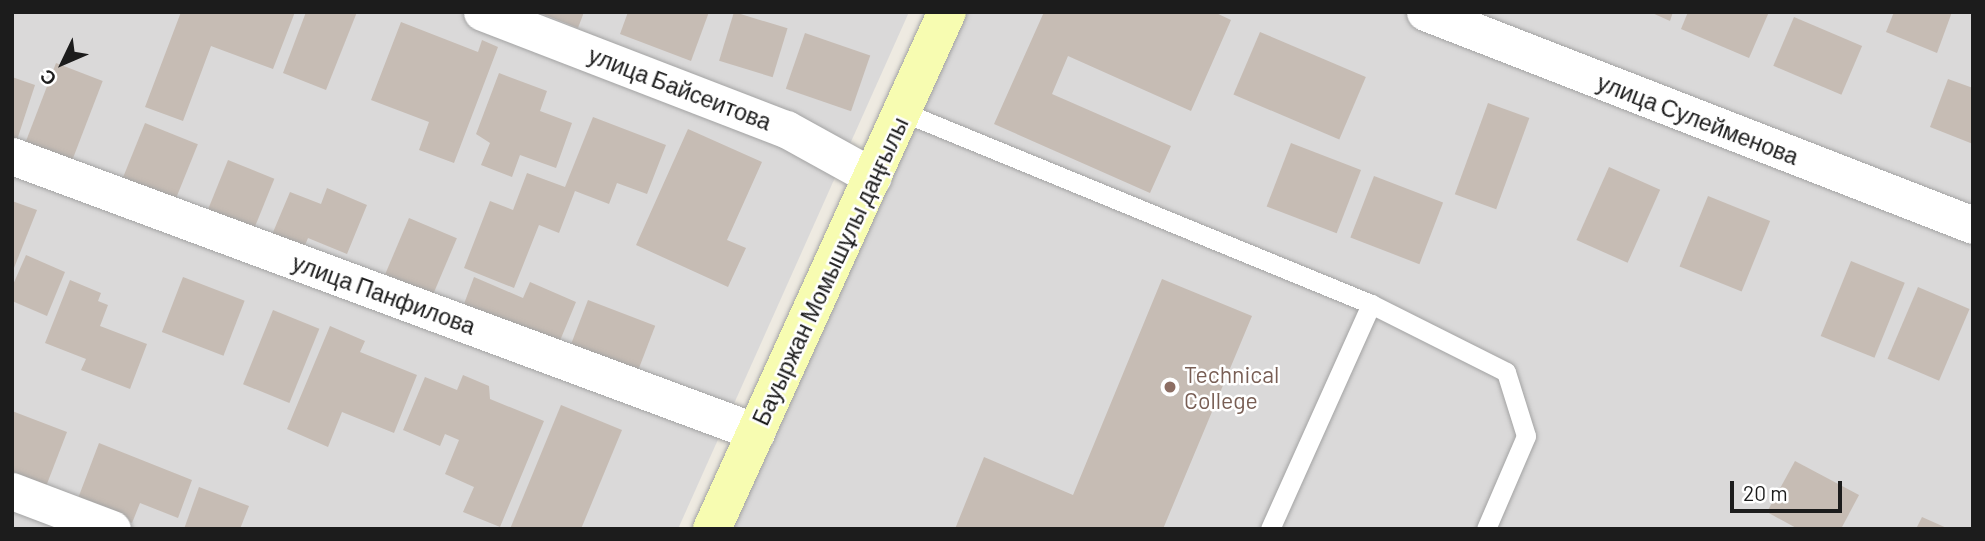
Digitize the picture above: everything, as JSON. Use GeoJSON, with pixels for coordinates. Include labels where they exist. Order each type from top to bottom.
{"type":"FeatureCollection","features":[{"type":"Feature","properties":{"kind":"main road","name":"Бауыржан Момышұлы даңғылы"},"geometry":{"type":"LineString","coordinates":[[712,529],[947,12]]}},
{"type":"Feature","properties":{"kind":"street","name":"улица Байсеитова"},"geometry":{"type":"LineString","coordinates":[[482,12],[786,129],[873,177]]}},
{"type":"Feature","properties":{"kind":"street","name":"улица Сулейменова"},"geometry":{"type":"LineString","coordinates":[[1424,12],[1973,225]]}},
{"type":"Feature","properties":{"kind":"street","name":"улица Панфилова"},"geometry":{"type":"LineString","coordinates":[[12,156],[756,432]]}},
{"type":"Feature","properties":{"kind":"street"},"geometry":{"type":"LineString","coordinates":[[12,491],[112,529]]}},
{"type":"Feature","properties":{"kind":"lane"},"geometry":{"type":"LineString","coordinates":[[903,112],[1371,304],[1506,372],[1526,436],[1486,529]]}},
{"type":"Feature","properties":{"kind":"lane"},"geometry":{"type":"LineString","coordinates":[[1270,529],[1371,304]]}},
{"type":"Feature","properties":{"kind":"shaded area"},"geometry":{"type":"Polygon","coordinates":[[[12,12],[909,12],[678,529],[12,529],[12,12]]]}},
{"type":"Feature","properties":{"kind":"shaded area"},"geometry":{"type":"Polygon","coordinates":[[[939,12],[1973,12],[1973,529],[700,529],[939,12]]]}},
{"type":"Feature","properties":{"kind":"building"},"geometry":{"type":"Polygon","coordinates":[[[181,12],[295,12],[273,69],[211,46],[183,121],[145,107],[181,12]]]}},
{"type":"Feature","properties":{"kind":"building"},"geometry":{"type":"Polygon","coordinates":[[[306,12],[357,12],[326,90],[283,73],[306,12]]]}},
{"type":"Feature","properties":{"kind":"building"},"geometry":{"type":"Polygon","coordinates":[[[538,12],[584,12],[578,28],[538,12]]]}},
{"type":"Feature","properties":{"kind":"building"},"geometry":{"type":"Polygon","coordinates":[[[628,12],[709,12],[691,61],[620,34],[628,12]]]}},
{"type":"Feature","properties":{"kind":"building"},"geometry":{"type":"Polygon","coordinates":[[[734,12],[788,28],[773,77],[719,61],[734,12]]]}},
{"type":"Feature","properties":{"kind":"building"},"geometry":{"type":"Polygon","coordinates":[[[1044,12],[1214,12],[1231,20],[1191,111],[1068,56],[1052,94],[1171,146],[1150,193],[994,124],[1044,12]]]}},
{"type":"Feature","properties":{"kind":"building"},"geometry":{"type":"Polygon","coordinates":[[[1650,12],[1673,12],[1670,21],[1650,12]]]}},
{"type":"Feature","properties":{"kind":"building"},"geometry":{"type":"Polygon","coordinates":[[[1688,12],[1769,12],[1749,58],[1681,29],[1688,12]]]}},
{"type":"Feature","properties":{"kind":"building"},"geometry":{"type":"Polygon","coordinates":[[[1894,12],[1952,12],[1937,53],[1886,32],[1894,12]]]}},
{"type":"Feature","properties":{"kind":"building"},"geometry":{"type":"Polygon","coordinates":[[[1794,17],[1862,46],[1841,95],[1773,66],[1794,17]]]}},
{"type":"Feature","properties":{"kind":"building"},"geometry":{"type":"Polygon","coordinates":[[[401,22],[478,52],[482,40],[498,47],[454,163],[419,150],[429,122],[371,100],[401,22]]]}},
{"type":"Feature","properties":{"kind":"building"},"geometry":{"type":"Polygon","coordinates":[[[1260,32],[1366,77],[1339,140],[1233,95],[1260,32]]]}},
{"type":"Feature","properties":{"kind":"building"},"geometry":{"type":"Polygon","coordinates":[[[805,33],[870,55],[851,111],[786,89],[805,33]]]}},
{"type":"Feature","properties":{"kind":"building"},"geometry":{"type":"Polygon","coordinates":[[[56,63],[103,81],[72,160],[26,142],[56,63]]]}},
{"type":"Feature","properties":{"kind":"building"},"geometry":{"type":"Polygon","coordinates":[[[499,73],[547,91],[540,111],[572,123],[556,168],[520,155],[512,177],[481,165],[490,143],[476,134],[499,73]]]}},
{"type":"Feature","properties":{"kind":"building"},"geometry":{"type":"Polygon","coordinates":[[[12,77],[35,85],[17,140],[12,138],[12,77]]]}},
{"type":"Feature","properties":{"kind":"building"},"geometry":{"type":"Polygon","coordinates":[[[1948,79],[1973,88],[1973,144],[1930,127],[1948,79]]]}},
{"type":"Feature","properties":{"kind":"building"},"geometry":{"type":"Polygon","coordinates":[[[1488,103],[1529,118],[1496,209],[1455,194],[1488,103]]]}},
{"type":"Feature","properties":{"kind":"building"},"geometry":{"type":"Polygon","coordinates":[[[593,117],[666,145],[647,194],[617,183],[609,204],[575,191],[559,233],[539,225],[514,288],[464,268],[490,201],[513,210],[527,173],[565,187],[593,117]]]}},
{"type":"Feature","properties":{"kind":"building"},"geometry":{"type":"Polygon","coordinates":[[[145,123],[198,144],[175,202],[122,180],[145,123]]]}},
{"type":"Feature","properties":{"kind":"building"},"geometry":{"type":"Polygon","coordinates":[[[688,129],[762,162],[727,240],[746,248],[728,287],[636,245],[688,129]]]}},
{"type":"Feature","properties":{"kind":"building"},"geometry":{"type":"Polygon","coordinates":[[[1291,143],[1361,170],[1337,233],[1267,206],[1291,143]]]}},
{"type":"Feature","properties":{"kind":"building"},"geometry":{"type":"Polygon","coordinates":[[[228,160],[274,179],[253,231],[207,212],[228,160]]]}},
{"type":"Feature","properties":{"kind":"building"},"geometry":{"type":"Polygon","coordinates":[[[1609,167],[1660,190],[1628,263],[1576,240],[1609,167]]]}},
{"type":"Feature","properties":{"kind":"building"},"geometry":{"type":"Polygon","coordinates":[[[1374,176],[1443,203],[1419,264],[1350,238],[1374,176]]]}},
{"type":"Feature","properties":{"kind":"building"},"geometry":{"type":"Polygon","coordinates":[[[327,188],[367,205],[347,254],[308,238],[303,250],[271,237],[290,192],[321,204],[327,188]]]}},
{"type":"Feature","properties":{"kind":"building"},"geometry":{"type":"Polygon","coordinates":[[[1708,196],[1770,221],[1742,292],[1680,266],[1708,196]]]}},
{"type":"Feature","properties":{"kind":"building"},"geometry":{"type":"Polygon","coordinates":[[[12,201],[37,210],[12,273],[12,201]]]}},
{"type":"Feature","properties":{"kind":"building"},"geometry":{"type":"Polygon","coordinates":[[[409,218],[457,238],[433,294],[385,274],[409,218]]]}},
{"type":"Feature","properties":{"kind":"building"},"geometry":{"type":"Polygon","coordinates":[[[26,255],[65,272],[47,316],[12,301],[12,287],[26,255]]]}},
{"type":"Feature","properties":{"kind":"building"},"geometry":{"type":"Polygon","coordinates":[[[1851,261],[1905,283],[1874,358],[1821,336],[1851,261]]]}},
{"type":"Feature","properties":{"kind":"building"},"geometry":{"type":"Polygon","coordinates":[[[183,277],[245,301],[223,356],[162,332],[183,277]]]}},
{"type":"Feature","properties":{"kind":"building"},"geometry":{"type":"Polygon","coordinates":[[[474,277],[523,298],[530,282],[576,302],[559,343],[464,304],[474,277]]]}},
{"type":"Feature","properties":{"kind":"building","name":"Technical College"},"geometry":{"type":"Polygon","coordinates":[[[1162,279],[1252,316],[1163,529],[955,529],[984,457],[1073,495],[1162,279]]]}},
{"type":"Feature","properties":{"kind":"building"},"geometry":{"type":"Polygon","coordinates":[[[70,280],[101,293],[98,301],[108,305],[100,326],[147,344],[130,389],[81,370],[86,359],[45,343],[70,280]]]}},
{"type":"Feature","properties":{"kind":"building"},"geometry":{"type":"Polygon","coordinates":[[[1918,287],[1970,309],[1939,381],[1888,359],[1918,287]]]}},
{"type":"Feature","properties":{"kind":"building"},"geometry":{"type":"Polygon","coordinates":[[[588,300],[655,326],[636,375],[569,349],[588,300]]]}},
{"type":"Feature","properties":{"kind":"building"},"geometry":{"type":"Polygon","coordinates":[[[273,310],[319,329],[289,403],[243,384],[273,310]]]}},
{"type":"Feature","properties":{"kind":"building"},"geometry":{"type":"Polygon","coordinates":[[[330,326],[365,341],[360,352],[417,375],[394,433],[342,412],[328,447],[287,429],[330,326]]]}},
{"type":"Feature","properties":{"kind":"building"},"geometry":{"type":"Polygon","coordinates":[[[463,375],[489,386],[490,399],[544,421],[500,527],[463,512],[474,487],[445,474],[459,440],[445,434],[440,446],[403,430],[425,377],[457,390],[463,375]]]}},
{"type":"Feature","properties":{"kind":"building"},"geometry":{"type":"Polygon","coordinates":[[[561,405],[622,430],[581,529],[510,529],[561,405]]]}},
{"type":"Feature","properties":{"kind":"building"},"geometry":{"type":"Polygon","coordinates":[[[12,411],[67,432],[45,489],[12,476],[12,411]]]}},
{"type":"Feature","properties":{"kind":"building"},"geometry":{"type":"Polygon","coordinates":[[[99,443],[192,480],[178,518],[140,503],[132,523],[77,501],[99,443]]]}},
{"type":"Feature","properties":{"kind":"building"},"geometry":{"type":"Polygon","coordinates":[[[1795,461],[1859,495],[1841,529],[1798,529],[1767,512],[1795,461]]]}},
{"type":"Feature","properties":{"kind":"building"},"geometry":{"type":"Polygon","coordinates":[[[199,487],[249,506],[240,529],[184,529],[199,487]]]}},
{"type":"Feature","properties":{"kind":"building"},"geometry":{"type":"Polygon","coordinates":[[[1922,517],[1949,529],[1916,529],[1922,517]]]}},
{"type":"Feature","properties":{"kind":"place","name":"Technical College"},"geometry":{"type":"Point","coordinates":[1170,387]}}]}
